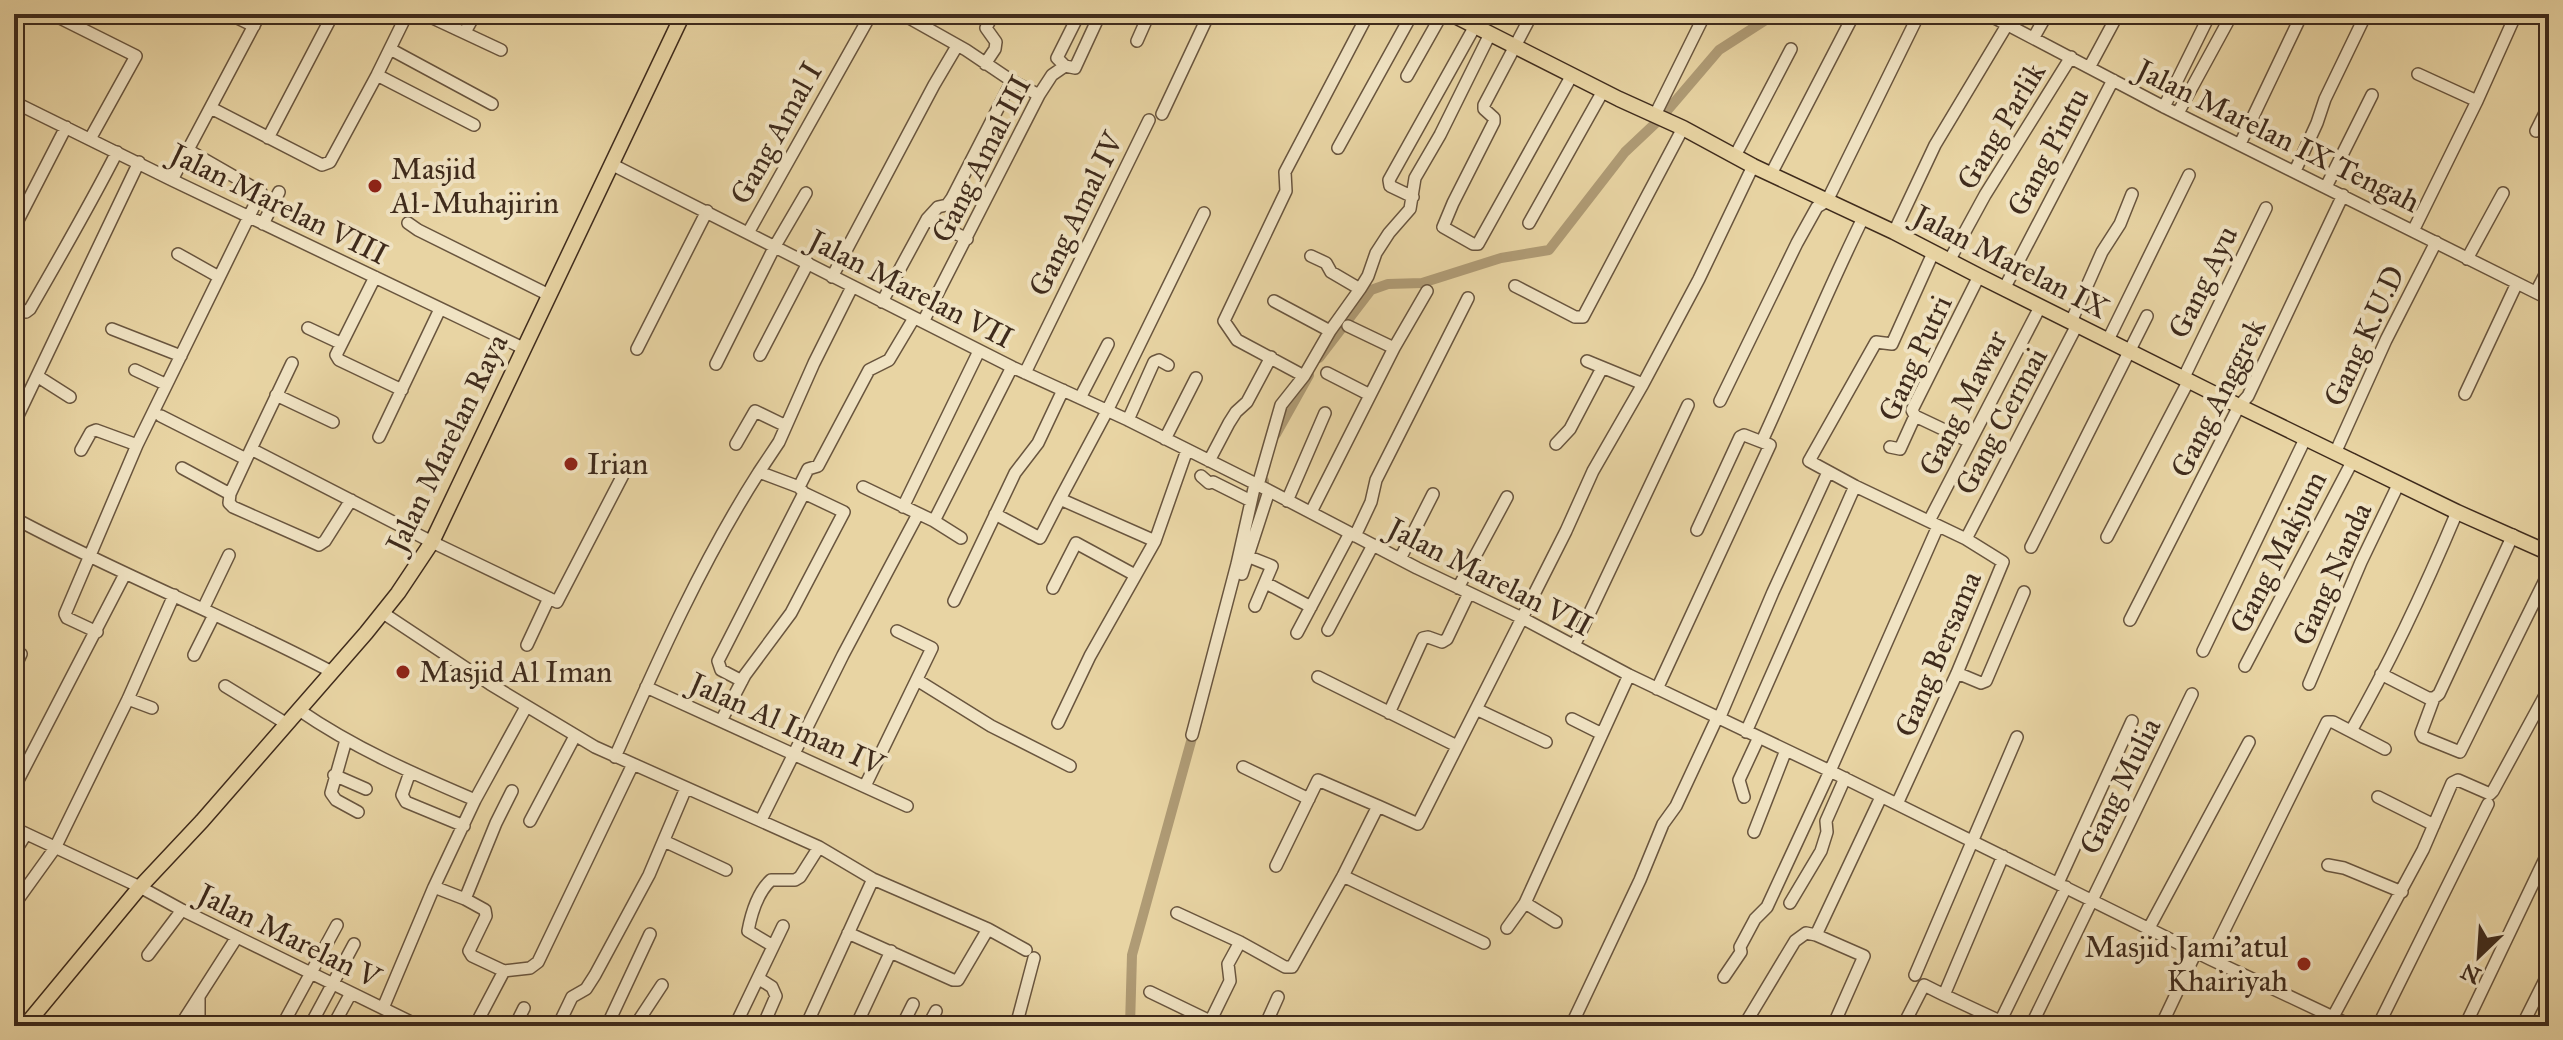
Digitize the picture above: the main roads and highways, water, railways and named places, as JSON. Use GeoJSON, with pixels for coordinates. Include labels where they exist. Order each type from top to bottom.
{"type":"FeatureCollection","features":[{"type":"Feature","properties":{"kind":"main road","name":"Jalan Marelan Raya"},"geometry":{"type":"LineString","coordinates":[[25,1026],[140,887],[202,821],[383,613],[432,542],[683,14]]}},
{"type":"Feature","properties":{"kind":"main road","name":"Jalan Marelan IX"},"geometry":{"type":"LineString","coordinates":[[1451,14],[2239,406],[2549,553]]}},
{"type":"Feature","properties":{"kind":"waterway"},"geometry":{"type":"LineString","coordinates":[[1319,358],[1371,290],[1388,284],[1422,283],[1501,258],[1549,250],[1625,152],[1660,119],[1719,50],[1775,14]]}},
{"type":"Feature","properties":{"kind":"waterway"},"geometry":{"type":"LineString","coordinates":[[1276,434],[1309,375]]}},
{"type":"Feature","properties":{"kind":"waterway"},"geometry":{"type":"LineString","coordinates":[[1249,535],[1264,481]]}},
{"type":"Feature","properties":{"kind":"waterway"},"geometry":{"type":"LineString","coordinates":[[1130,1026],[1132,955],[1195,727]]}},
{"type":"Feature","properties":{"kind":"place","name":"Masjid Al-Muhajirin"},"geometry":{"type":"Point","coordinates":[375,186]}},
{"type":"Feature","properties":{"kind":"place","name":"Irian"},"geometry":{"type":"Point","coordinates":[571,464]}},
{"type":"Feature","properties":{"kind":"place","name":"Masjid Al Iman"},"geometry":{"type":"Point","coordinates":[403,672]}},
{"type":"Feature","properties":{"kind":"place","name":"Masjid Jami'atul Khairiyah"},"geometry":{"type":"Point","coordinates":[2304,964]}}]}
